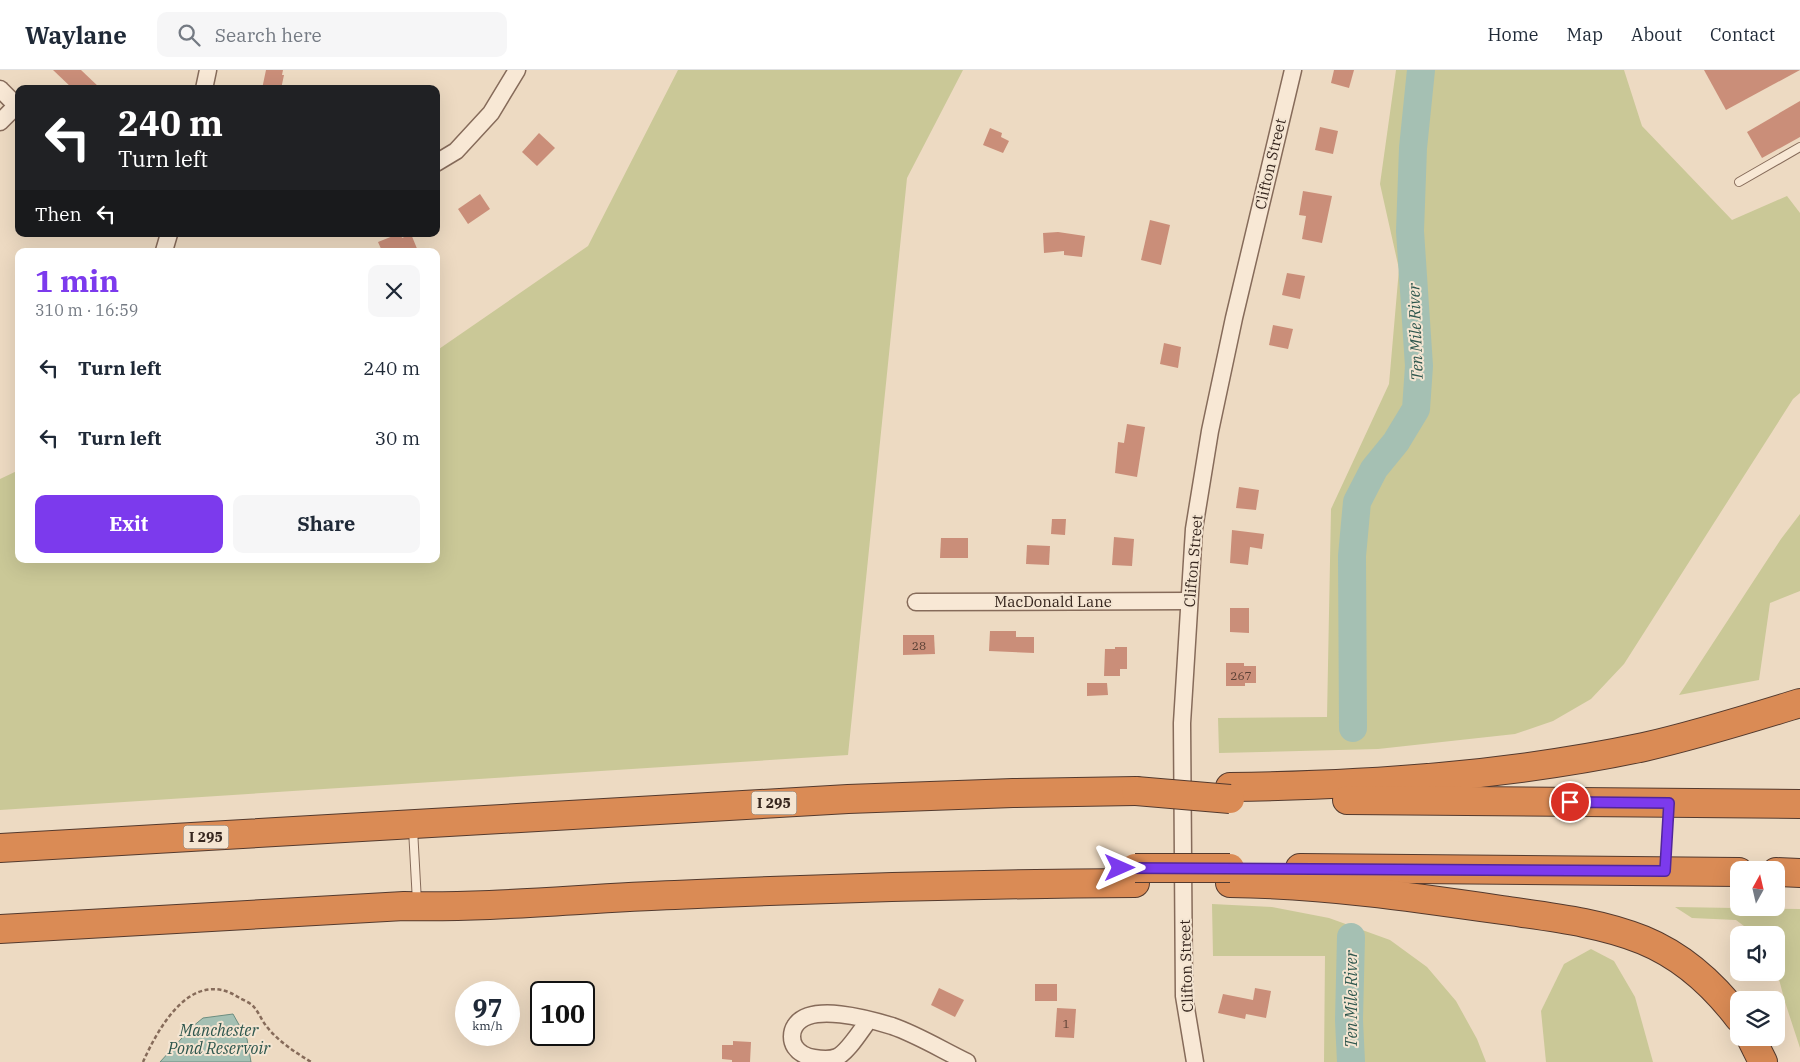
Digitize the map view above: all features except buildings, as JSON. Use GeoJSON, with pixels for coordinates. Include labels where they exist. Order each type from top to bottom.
{"type":"FeatureCollection","features":[{"type":"Feature","properties":{"kind":"highway"},"geometry":{"type":"LineString","coordinates":[[1230,793],[1481,773],[1536,766],[1688,736],[1800,703]]}},
{"type":"Feature","properties":{"kind":"highway","name":"I 295"},"geometry":{"type":"LineString","coordinates":[[0,848],[904,796],[1136,791],[1230,793]]}},
{"type":"Feature","properties":{"kind":"highway"},"geometry":{"type":"LineString","coordinates":[[1230,793],[1669,803],[1800,804]]}},
{"type":"Feature","properties":{"kind":"highway"},"geometry":{"type":"LineString","coordinates":[[0,929],[412,905],[450,907],[675,894],[939,886],[1135,875],[1730,872]]}},
{"type":"Feature","properties":{"kind":"highway"},"geometry":{"type":"LineString","coordinates":[[1785,872],[1800,873]]}},
{"type":"Feature","properties":{"kind":"highway"},"geometry":{"type":"LineString","coordinates":[[1230,875],[1462,904],[1602,927],[1643,940],[1664,950],[1716,990],[1730,1007]]}},
{"type":"Feature","properties":{"kind":"highway"},"geometry":{"type":"LineString","coordinates":[[1755,1046],[1763,1062]]}},
{"type":"Feature","properties":{"kind":"street"},"geometry":{"type":"LineString","coordinates":[[205,85],[208,70]]}},
{"type":"Feature","properties":{"kind":"street"},"geometry":{"type":"LineString","coordinates":[[440,161],[456,151],[492,113],[517,70]]}},
{"type":"Feature","properties":{"kind":"street","name":"Clifton Street"},"geometry":{"type":"LineString","coordinates":[[1195,1062],[1184,996],[1182,723],[1194,529],[1210,431],[1234,318],[1293,70]]}},
{"type":"Feature","properties":{"kind":"street"},"geometry":{"type":"LineString","coordinates":[[0,89],[15,104]]}},
{"type":"Feature","properties":{"kind":"street"},"geometry":{"type":"LineString","coordinates":[[0,122],[15,110]]}},
{"type":"Feature","properties":{"kind":"street","name":"MacDonald Lane"},"geometry":{"type":"LineString","coordinates":[[916,602],[1189,601]]}},
{"type":"Feature","properties":{"kind":"street"},"geometry":{"type":"LineString","coordinates":[[869,1020],[892,1026],[918,1037],[967,1062]]}},
{"type":"Feature","properties":{"kind":"lane"},"geometry":{"type":"LineString","coordinates":[[1739,182],[1800,147]]}},
{"type":"Feature","properties":{"kind":"lane"},"geometry":{"type":"LineString","coordinates":[[1665,871],[1669,803]]}},
{"type":"Feature","properties":{"kind":"lane"},"geometry":{"type":"LineString","coordinates":[[412,905],[413,824]]}},
{"type":"Feature","properties":{"kind":"path"},"geometry":{"type":"LineString","coordinates":[[143,1062],[162,1026],[176,1008],[191,995],[203,990],[227,990],[254,1007],[265,1025],[278,1040],[311,1062]]}},
{"type":"Feature","properties":{"kind":"shaded area"},"geometry":{"type":"Polygon","coordinates":[[[678,70],[963,70],[907,178],[848,755],[0,810],[0,479],[15,472],[15,563],[440,563],[440,348],[588,246],[678,70]]]}},
{"type":"Feature","properties":{"kind":"shaded area"},"geometry":{"type":"Polygon","coordinates":[[[1396,70],[1624,70],[1642,126],[1732,220],[1787,196],[1800,213],[1800,393],[1793,399],[1624,664],[1591,699],[1553,721],[1515,734],[1378,749],[1219,753],[1218,718],[1327,717],[1331,509],[1389,384],[1399,269],[1380,184],[1396,70]]]}},
{"type":"Feature","properties":{"kind":"shaded area"},"geometry":{"type":"Polygon","coordinates":[[[1800,514],[1800,591],[1770,603],[1759,680],[1679,695],[1781,539],[1800,514]]]}},
{"type":"Feature","properties":{"kind":"shaded area"},"geometry":{"type":"Polygon","coordinates":[[[1212,904],[1272,907],[1329,918],[1390,940],[1427,967],[1456,1001],[1477,1039],[1486,1062],[1324,1062],[1325,956],[1213,956],[1212,904]]]}},
{"type":"Feature","properties":{"kind":"shaded area"},"geometry":{"type":"Polygon","coordinates":[[[1675,907],[1730,908],[1730,916],[1785,916],[1785,909],[1800,909],[1800,1048],[1785,1002],[1785,991],[1782,991],[1779,981],[1785,981],[1785,926],[1744,926],[1736,920],[1692,918],[1675,907]]]}},
{"type":"Feature","properties":{"kind":"shaded area"},"geometry":{"type":"Polygon","coordinates":[[[1591,949],[1614,961],[1635,997],[1653,1062],[1546,1062],[1541,1011],[1564,964],[1591,949]]]}},
{"type":"Feature","properties":{"kind":"water","name":"Manchester Pond Reservoir"},"geometry":{"type":"Polygon","coordinates":[[[233,1014],[247,1039],[251,1062],[160,1062],[192,1027],[203,1018],[233,1014]]]}},
{"type":"Feature","properties":{"kind":"waterway","name":"Ten Mile River"},"geometry":{"type":"LineString","coordinates":[[1353,728],[1352,556],[1357,502],[1374,469],[1396,442],[1416,409],[1419,366],[1410,231],[1413,148],[1421,70]]}},
{"type":"Feature","properties":{"kind":"waterway","name":"Ten Mile River"},"geometry":{"type":"LineString","coordinates":[[1351,937],[1349,1020],[1351,1062]]}},
{"type":"Feature","properties":{"kind":"route"},"geometry":{"type":"LineString","coordinates":[[1120,868],[1665,871],[1669,803],[1570,802]]}}]}
